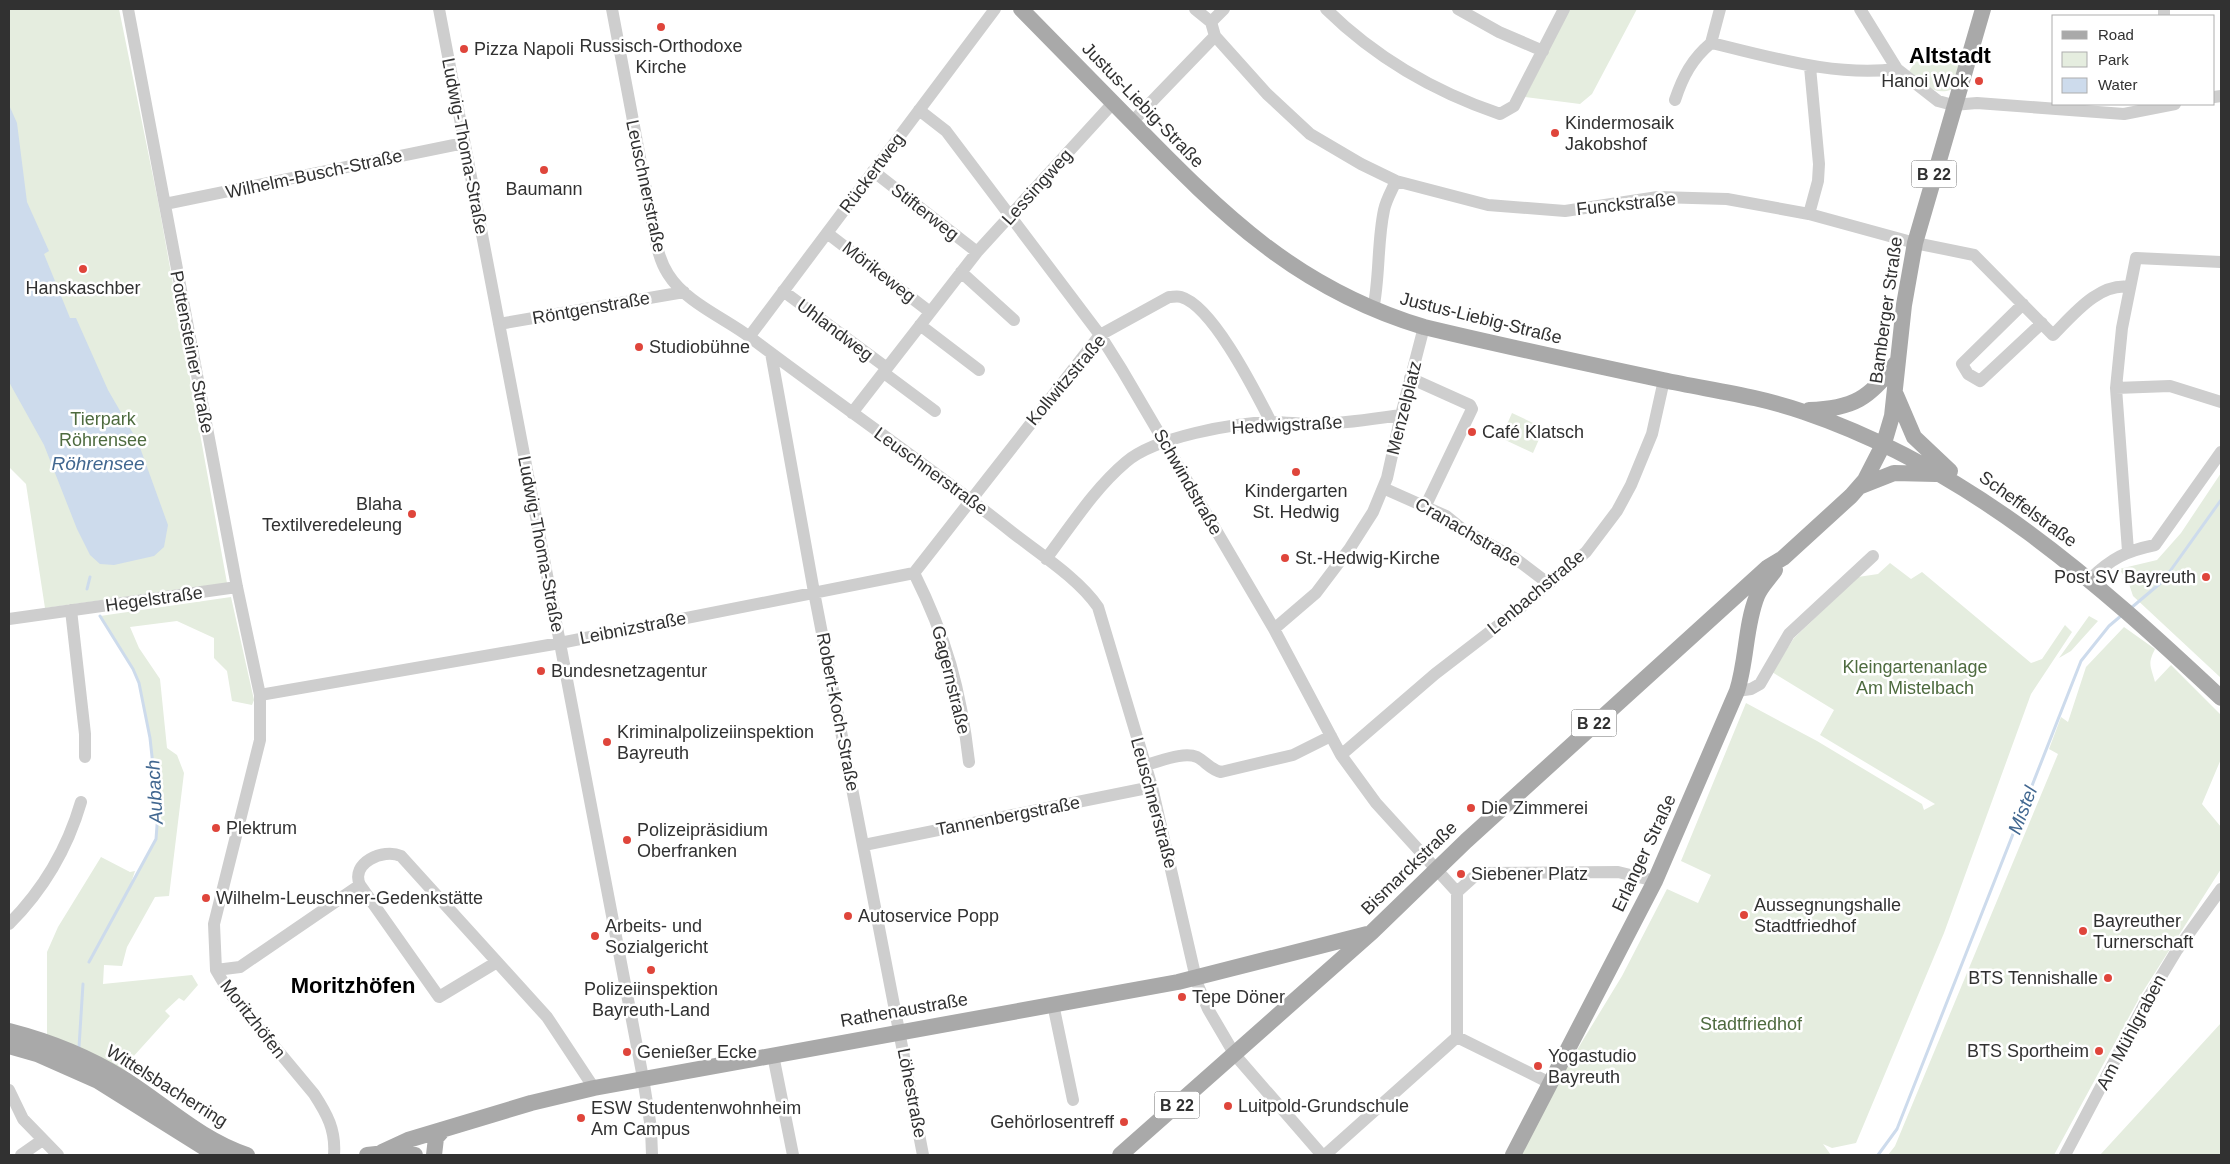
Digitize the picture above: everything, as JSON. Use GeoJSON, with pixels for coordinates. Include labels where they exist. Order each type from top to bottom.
{"type":"FeatureCollection","features":[{"type":"Feature","properties":{"kind":"main road","name":"Justus-Liebig-Straße"},"geometry":{"type":"LineString","coordinates":[[1021,9],[1202,194],[1264,246],[1332,290],[1373,310],[1424,328],[1802,411]]}},
{"type":"Feature","properties":{"kind":"main road","name":"Bamberger Straße"},"geometry":{"type":"LineString","coordinates":[[1884,443],[1892,416],[1896,362],[1915,243],[1982,9]]}},
{"type":"Feature","properties":{"kind":"main road"},"geometry":{"type":"LineString","coordinates":[[1802,411],[1833,409],[1858,402],[1882,382],[1896,362]]}},
{"type":"Feature","properties":{"kind":"main road"},"geometry":{"type":"LineString","coordinates":[[1895,392],[1914,437],[1963,486]]}},
{"type":"Feature","properties":{"kind":"main road","name":"Scheffelstraße"},"geometry":{"type":"LineString","coordinates":[[1802,411],[1884,443],[1943,474],[2026,529],[2090,579],[2133,616],[2221,698]]}},
{"type":"Feature","properties":{"kind":"main road","name":"B 22"},"geometry":{"type":"LineString","coordinates":[[1724,606],[1768,567],[1783,558],[1859,487],[1884,443]]}},
{"type":"Feature","properties":{"kind":"main road"},"geometry":{"type":"LineString","coordinates":[[1859,487],[1875,478],[1894,473],[1911,471],[1943,474]]}},
{"type":"Feature","properties":{"kind":"main road","name":"Erlanger Straße"},"geometry":{"type":"LineString","coordinates":[[1513,1155],[1655,881],[1744,669],[1751,620],[1757,596],[1783,558]]}},
{"type":"Feature","properties":{"kind":"main road"},"geometry":{"type":"LineString","coordinates":[[1724,606],[1735,608],[1751,620]]}},
{"type":"Feature","properties":{"kind":"main road","name":"Bismarckstraße"},"geometry":{"type":"LineString","coordinates":[[1120,1155],[1322,978],[1365,934],[1724,606]]}},
{"type":"Feature","properties":{"kind":"main road","name":"Rathenaustraße"},"geometry":{"type":"LineString","coordinates":[[375,1154],[408,1140],[531,1103],[594,1088],[1195,978],[1365,934]]}},
{"type":"Feature","properties":{"kind":"main road"},"geometry":{"type":"LineString","coordinates":[[1307,950],[1323,966],[1322,978]]}},
{"type":"Feature","properties":{"kind":"main road","name":"Wittelsbacherring"},"geometry":{"type":"LineString","coordinates":[[9,1031],[47,1043],[123,1078],[212,1139],[247,1155]]}},
{"type":"Feature","properties":{"kind":"main road","name":"Wittelsbacherring"},"geometry":{"type":"LineString","coordinates":[[9,1046],[37,1054],[98,1081],[216,1155]]}},
{"type":"Feature","properties":{"kind":"main road"},"geometry":{"type":"LineString","coordinates":[[434,1155],[436,1138],[443,1130]]}},
{"type":"Feature","properties":{"kind":"main road"},"geometry":{"type":"LineString","coordinates":[[375,1154],[395,1152],[415,1155]]}},
{"type":"Feature","properties":{"kind":"street","name":"Pottensteiner Straße"},"geometry":{"type":"LineString","coordinates":[[128,9],[237,587],[260,695]]}},
{"type":"Feature","properties":{"kind":"street","name":"Ludwig-Thoma-Straße"},"geometry":{"type":"LineString","coordinates":[[439,9],[643,1078],[651,1128],[652,1155]]}},
{"type":"Feature","properties":{"kind":"street","name":"Leuschnerstraße"},"geometry":{"type":"LineString","coordinates":[[612,9],[658,254],[668,274],[684,292],[749,337],[970,499],[1046,559],[1092,598],[1098,607],[1152,787],[1195,978],[1208,1009],[1235,1055],[1324,1155]]}},
{"type":"Feature","properties":{"kind":"street"},"geometry":{"type":"LineString","coordinates":[[1132,122],[1215,36],[1211,22],[1195,9]]}},
{"type":"Feature","properties":{"kind":"street"},"geometry":{"type":"LineString","coordinates":[[1211,22],[1224,9]]}},
{"type":"Feature","properties":{"kind":"street"},"geometry":{"type":"LineString","coordinates":[[1326,9],[1378,53],[1437,89],[1464,102],[1500,114],[1514,106],[1564,9]]}},
{"type":"Feature","properties":{"kind":"street"},"geometry":{"type":"LineString","coordinates":[[1458,9],[1499,32],[1543,51]]}},
{"type":"Feature","properties":{"kind":"street"},"geometry":{"type":"LineString","coordinates":[[1675,100],[1682,78],[1698,54],[1711,43],[1720,9]]}},
{"type":"Feature","properties":{"kind":"street"},"geometry":{"type":"LineString","coordinates":[[1860,9],[1897,69],[1938,101],[1953,105],[1977,103],[2124,114],[2164,105]]}},
{"type":"Feature","properties":{"kind":"street","name":"Rückertweg"},"geometry":{"type":"LineString","coordinates":[[749,337],[992,12]]}},
{"type":"Feature","properties":{"kind":"street","name":"Funckstraße"},"geometry":{"type":"LineString","coordinates":[[1215,36],[1266,94],[1310,134],[1361,164],[1396,181],[1488,206],[1565,210],[1658,197],[1678,197],[1727,199],[1809,214],[1915,243],[1974,255],[2042,323]]}},
{"type":"Feature","properties":{"kind":"street"},"geometry":{"type":"LineString","coordinates":[[1711,43],[1810,67],[1883,71],[1897,69]]}},
{"type":"Feature","properties":{"kind":"street"},"geometry":{"type":"LineString","coordinates":[[1809,214],[1818,181],[1819,164],[1810,67]]}},
{"type":"Feature","properties":{"kind":"street","name":"Lessingweg"},"geometry":{"type":"LineString","coordinates":[[852,413],[977,252],[1113,103]]}},
{"type":"Feature","properties":{"kind":"street","name":"Schwindstraße"},"geometry":{"type":"LineString","coordinates":[[919,110],[946,131],[1100,335],[1147,409],[1274,629],[1341,755],[1376,803],[1457,892]]}},
{"type":"Feature","properties":{"kind":"street","name":"Wilhelm-Busch-Straße"},"geometry":{"type":"LineString","coordinates":[[165,204],[464,143]]}},
{"type":"Feature","properties":{"kind":"street","name":"Stifterweg"},"geometry":{"type":"LineString","coordinates":[[873,171],[977,252]]}},
{"type":"Feature","properties":{"kind":"street"},"geometry":{"type":"LineString","coordinates":[[1373,310],[1378,288],[1378,253],[1384,208],[1396,181]]}},
{"type":"Feature","properties":{"kind":"street","name":"Mörikeweg"},"geometry":{"type":"LineString","coordinates":[[827,233],[930,312]]}},
{"type":"Feature","properties":{"kind":"street"},"geometry":{"type":"LineString","coordinates":[[2128,551],[2116,388],[2122,328],[2136,258],[2221,262]]}},
{"type":"Feature","properties":{"kind":"street"},"geometry":{"type":"LineString","coordinates":[[962,272],[1014,320]]}},
{"type":"Feature","properties":{"kind":"street"},"geometry":{"type":"LineString","coordinates":[[2023,304],[1962,364],[1968,374],[1980,381],[2042,323],[2053,334],[2092,298],[2114,287],[2130,287]]}},
{"type":"Feature","properties":{"kind":"street","name":"Uhlandweg"},"geometry":{"type":"LineString","coordinates":[[784,291],[885,370]]}},
{"type":"Feature","properties":{"kind":"street","name":"Röntgenstraße"},"geometry":{"type":"LineString","coordinates":[[499,324],[684,292]]}},
{"type":"Feature","properties":{"kind":"street","name":"Kollwitzstraße"},"geometry":{"type":"LineString","coordinates":[[970,499],[1100,335],[1169,297],[1180,296],[1187,300],[1214,326],[1237,358],[1271,422]]}},
{"type":"Feature","properties":{"kind":"street"},"geometry":{"type":"LineString","coordinates":[[920,324],[979,370]]}},
{"type":"Feature","properties":{"kind":"street","name":"Menzelplatz"},"geometry":{"type":"LineString","coordinates":[[1274,629],[1316,593],[1373,512],[1387,478],[1401,414],[1424,328]]}},
{"type":"Feature","properties":{"kind":"street","name":"Robert-Koch-Straße"},"geometry":{"type":"LineString","coordinates":[[770,353],[779,392],[814,592],[900,1031]]}},
{"type":"Feature","properties":{"kind":"street"},"geometry":{"type":"LineString","coordinates":[[779,392],[792,370]]}},
{"type":"Feature","properties":{"kind":"street"},"geometry":{"type":"LineString","coordinates":[[885,370],[935,411]]}},
{"type":"Feature","properties":{"kind":"street"},"geometry":{"type":"LineString","coordinates":[[1410,378],[1470,405],[1472,409],[1426,505]]}},
{"type":"Feature","properties":{"kind":"street","name":"Lenbachstraße"},"geometry":{"type":"LineString","coordinates":[[1341,755],[1435,674],[1549,584],[1586,552],[1622,502],[1652,434],[1664,380]]}},
{"type":"Feature","properties":{"kind":"street"},"geometry":{"type":"LineString","coordinates":[[2116,388],[2170,386],[2221,402]]}},
{"type":"Feature","properties":{"kind":"street","name":"Hedwigstraße"},"geometry":{"type":"LineString","coordinates":[[1046,559],[1105,482],[1127,461],[1165,442],[1233,426],[1271,422],[1319,424],[1364,421],[1401,414]]}},
{"type":"Feature","properties":{"kind":"street"},"geometry":{"type":"LineString","coordinates":[[2090,579],[2102,568],[2128,551],[2155,545],[2221,452]]}},
{"type":"Feature","properties":{"kind":"street","name":"Cranachstraße"},"geometry":{"type":"LineString","coordinates":[[1383,488],[1426,505],[1446,516],[1462,529],[1516,559],[1549,584]]}},
{"type":"Feature","properties":{"kind":"street"},"geometry":{"type":"LineString","coordinates":[[914,572],[970,499]]}},
{"type":"Feature","properties":{"kind":"street"},"geometry":{"type":"LineString","coordinates":[[1736,691],[1751,690],[1760,684],[1789,634],[1873,556]]}},
{"type":"Feature","properties":{"kind":"street","name":"Leibnizstraße"},"geometry":{"type":"LineString","coordinates":[[260,695],[560,643],[914,572]]}},
{"type":"Feature","properties":{"kind":"street","name":"Gagernstraße"},"geometry":{"type":"LineString","coordinates":[[914,572],[935,615],[948,650],[969,762]]}},
{"type":"Feature","properties":{"kind":"street","name":"Hegelstraße"},"geometry":{"type":"LineString","coordinates":[[9,619],[237,587]]}},
{"type":"Feature","properties":{"kind":"street"},"geometry":{"type":"LineString","coordinates":[[71,610],[85,734],[85,757]]}},
{"type":"Feature","properties":{"kind":"street","name":"Moritzhöfen"},"geometry":{"type":"LineString","coordinates":[[260,695],[260,740],[214,924],[216,970],[229,992],[314,1094],[325,1110],[335,1136],[334,1155]]}},
{"type":"Feature","properties":{"kind":"street"},"geometry":{"type":"LineString","coordinates":[[1145,765],[1188,755],[1200,758],[1216,771],[1221,772],[1293,755],[1331,736]]}},
{"type":"Feature","properties":{"kind":"street","name":"Tannenbergstraße"},"geometry":{"type":"LineString","coordinates":[[864,845],[1152,787]]}},
{"type":"Feature","properties":{"kind":"street"},"geometry":{"type":"LineString","coordinates":[[9,924],[39,891],[61,856],[81,802]]}},
{"type":"Feature","properties":{"kind":"street"},"geometry":{"type":"LineString","coordinates":[[497,962],[439,997],[360,885],[357,879],[360,870],[366,863],[385,853],[401,856],[547,1017],[594,1088]]}},
{"type":"Feature","properties":{"kind":"street"},"geometry":{"type":"LineString","coordinates":[[1324,1155],[1457,1038],[1457,892],[1478,873],[1618,872],[1655,881]]}},
{"type":"Feature","properties":{"kind":"street"},"geometry":{"type":"LineString","coordinates":[[216,970],[240,967],[360,885]]}},
{"type":"Feature","properties":{"kind":"street","name":"Am Mühlgraben"},"geometry":{"type":"LineString","coordinates":[[2065,1155],[2145,1004],[2177,950],[2221,889]]}},
{"type":"Feature","properties":{"kind":"street"},"geometry":{"type":"LineString","coordinates":[[1053,1004],[1073,1100]]}},
{"type":"Feature","properties":{"kind":"street","name":"Löhestraße"},"geometry":{"type":"LineString","coordinates":[[900,1031],[923,1155]]}},
{"type":"Feature","properties":{"kind":"street"},"geometry":{"type":"LineString","coordinates":[[1457,1038],[1550,1083]]}},
{"type":"Feature","properties":{"kind":"street"},"geometry":{"type":"LineString","coordinates":[[773,1055],[793,1155]]}},
{"type":"Feature","properties":{"kind":"street"},"geometry":{"type":"LineString","coordinates":[[9,1090],[23,1119],[41,1141],[58,1155]]}},
{"type":"Feature","properties":{"kind":"street"},"geometry":{"type":"LineString","coordinates":[[21,1155],[41,1141]]}},
{"type":"Feature","properties":{"kind":"green space","name":"Tierpark Röhrensee"},"geometry":{"type":"Polygon","coordinates":[[[9,9],[119,9],[158,201],[227,583],[45,608],[26,484],[9,467],[9,9]]]}},
{"type":"Feature","properties":{"kind":"green space"},"geometry":{"type":"Polygon","coordinates":[[[1569,9],[1637,9],[1592,94],[1580,104],[1525,97],[1569,9]]]}},
{"type":"Feature","properties":{"kind":"green space"},"geometry":{"type":"Polygon","coordinates":[[[1937,48],[1963,54],[1953,89],[1940,91],[1929,88],[1908,73],[1917,59],[1934,61],[1937,48]]]}},
{"type":"Feature","properties":{"kind":"green space"},"geometry":{"type":"Polygon","coordinates":[[[1512,413],[1544,428],[1533,453],[1501,438],[1512,413]]]}},
{"type":"Feature","properties":{"kind":"green space"},"geometry":{"type":"Polygon","coordinates":[[[2221,473],[2221,678],[2133,596],[2128,581],[2119,569],[2157,560],[2181,533],[2221,473]]]}},
{"type":"Feature","properties":{"kind":"green space","name":"Stadtfriedhof"},"geometry":{"type":"Polygon","coordinates":[[[1890,563],[1911,579],[1922,572],[2031,663],[2042,659],[2065,625],[2072,632],[2031,694],[1944,933],[1856,1143],[1832,1148],[1823,1144],[1831,1155],[1521,1155],[1549,1096],[1622,976],[1667,889],[1698,903],[1711,875],[1681,861],[1746,703],[1817,741],[1922,804],[1924,810],[1935,804],[1820,735],[1834,710],[1772,672],[1794,638],[1858,577],[1878,574],[1890,563]]]}},
{"type":"Feature","properties":{"kind":"green space"},"geometry":{"type":"Polygon","coordinates":[[[231,597],[254,700],[252,705],[232,701],[227,671],[214,658],[214,638],[177,621],[130,627],[139,648],[160,679],[167,748],[177,755],[184,773],[169,896],[155,897],[127,947],[122,966],[104,965],[103,984],[192,975],[198,985],[184,1001],[179,998],[165,1011],[170,1016],[132,1058],[124,1063],[126,1073],[47,1035],[47,952],[58,927],[101,857],[130,872],[135,871],[131,883],[156,839],[158,812],[150,738],[139,683],[133,669],[100,616],[231,597]]]}},
{"type":"Feature","properties":{"kind":"green space"},"geometry":{"type":"Polygon","coordinates":[[[2089,616],[2098,621],[2071,651],[2059,658],[2089,616]]]}},
{"type":"Feature","properties":{"kind":"green space","name":"Bayreuther Turnerschaft"},"geometry":{"type":"Polygon","coordinates":[[[2124,627],[2155,649],[2150,662],[2155,682],[2171,665],[2221,715],[2221,759],[2202,804],[2221,827],[2221,869],[2142,993],[2054,1155],[1888,1155],[1895,1146],[2058,754],[2049,749],[2061,717],[2068,722],[2086,667],[2124,627]]]}},
{"type":"Feature","properties":{"kind":"green space"},"geometry":{"type":"Polygon","coordinates":[[[2221,1023],[2221,1155],[2100,1155],[2221,1023]]]}},
{"type":"Feature","properties":{"kind":"water","name":"Röhrensee"},"geometry":{"type":"Polygon","coordinates":[[[9,105],[17,123],[27,202],[49,251],[44,254],[70,318],[76,318],[108,390],[138,442],[168,525],[164,547],[154,556],[114,565],[100,564],[90,555],[77,529],[44,445],[9,382],[9,105]]]}},
{"type":"Feature","properties":{"kind":"waterway","name":"Mistel"},"geometry":{"type":"LineString","coordinates":[[2131,608],[2163,581],[2221,500]]}},
{"type":"Feature","properties":{"kind":"waterway"},"geometry":{"type":"LineString","coordinates":[[87,589],[90,577]]}},
{"type":"Feature","properties":{"kind":"waterway","name":"Mistel"},"geometry":{"type":"LineString","coordinates":[[1878,1155],[1897,1129],[2081,661],[2109,626],[2122,615]]}},
{"type":"Feature","properties":{"kind":"waterway","name":"Aubach"},"geometry":{"type":"LineString","coordinates":[[89,962],[156,839],[158,812],[150,738],[139,683],[133,669],[100,616]]}},
{"type":"Feature","properties":{"kind":"waterway","name":"Aubach"},"geometry":{"type":"LineString","coordinates":[[79,1047],[83,984]]}},
{"type":"Feature","properties":{"kind":"place","name":"Russisch-Orthodoxe Kirche"},"geometry":{"type":"Point","coordinates":[661,27]}},
{"type":"Feature","properties":{"kind":"place","name":"Pizza Napoli"},"geometry":{"type":"Point","coordinates":[464,49]}},
{"type":"Feature","properties":{"kind":"place","name":"Hanoi Wok"},"geometry":{"type":"Point","coordinates":[1979,81]}},
{"type":"Feature","properties":{"kind":"place","name":"Kindermosaik Jakobshof"},"geometry":{"type":"Point","coordinates":[1555,133]}},
{"type":"Feature","properties":{"kind":"place","name":"Baumann"},"geometry":{"type":"Point","coordinates":[544,170]}},
{"type":"Feature","properties":{"kind":"place","name":"Hanskaschber"},"geometry":{"type":"Point","coordinates":[83,269]}},
{"type":"Feature","properties":{"kind":"place","name":"Studiobühne"},"geometry":{"type":"Point","coordinates":[639,347]}},
{"type":"Feature","properties":{"kind":"place","name":"Café Klatsch"},"geometry":{"type":"Point","coordinates":[1472,432]}},
{"type":"Feature","properties":{"kind":"place","name":"Kindergarten St. Hedwig"},"geometry":{"type":"Point","coordinates":[1296,472]}},
{"type":"Feature","properties":{"kind":"place","name":"Blaha Textilveredeleung"},"geometry":{"type":"Point","coordinates":[412,514]}},
{"type":"Feature","properties":{"kind":"place","name":"St.-Hedwig-Kirche"},"geometry":{"type":"Point","coordinates":[1285,558]}},
{"type":"Feature","properties":{"kind":"place","name":"Post SV Bayreuth"},"geometry":{"type":"Point","coordinates":[2206,577]}},
{"type":"Feature","properties":{"kind":"place","name":"Bundesnetzagentur"},"geometry":{"type":"Point","coordinates":[541,671]}},
{"type":"Feature","properties":{"kind":"place","name":"Kriminalpolizeiinspektion Bayreuth"},"geometry":{"type":"Point","coordinates":[607,742]}},
{"type":"Feature","properties":{"kind":"place","name":"Die Zimmerei"},"geometry":{"type":"Point","coordinates":[1471,808]}},
{"type":"Feature","properties":{"kind":"place","name":"Plektrum"},"geometry":{"type":"Point","coordinates":[216,828]}},
{"type":"Feature","properties":{"kind":"place","name":"Polizeipräsidium Oberfranken"},"geometry":{"type":"Point","coordinates":[627,840]}},
{"type":"Feature","properties":{"kind":"place","name":"Siebener Platz"},"geometry":{"type":"Point","coordinates":[1461,874]}},
{"type":"Feature","properties":{"kind":"place","name":"Wilhelm-Leuschner-Gedenkstätte"},"geometry":{"type":"Point","coordinates":[206,898]}},
{"type":"Feature","properties":{"kind":"place","name":"Aussegnungshalle Stadtfriedhof"},"geometry":{"type":"Point","coordinates":[1744,915]}},
{"type":"Feature","properties":{"kind":"place","name":"Autoservice Popp"},"geometry":{"type":"Point","coordinates":[848,916]}},
{"type":"Feature","properties":{"kind":"place","name":"Bayreuther Turnerschaft"},"geometry":{"type":"Point","coordinates":[2083,931]}},
{"type":"Feature","properties":{"kind":"place","name":"Arbeits- und Sozialgericht"},"geometry":{"type":"Point","coordinates":[595,936]}},
{"type":"Feature","properties":{"kind":"place","name":"Polizeiinspektion Bayreuth-Land"},"geometry":{"type":"Point","coordinates":[651,970]}},
{"type":"Feature","properties":{"kind":"place","name":"BTS Tennishalle"},"geometry":{"type":"Point","coordinates":[2108,978]}},
{"type":"Feature","properties":{"kind":"place","name":"Tepe Döner"},"geometry":{"type":"Point","coordinates":[1182,997]}},
{"type":"Feature","properties":{"kind":"place","name":"BTS Sportheim"},"geometry":{"type":"Point","coordinates":[2099,1051]}},
{"type":"Feature","properties":{"kind":"place","name":"Genießer Ecke"},"geometry":{"type":"Point","coordinates":[627,1052]}},
{"type":"Feature","properties":{"kind":"place","name":"Yogastudio Bayreuth"},"geometry":{"type":"Point","coordinates":[1538,1066]}},
{"type":"Feature","properties":{"kind":"place","name":"Luitpold-Grundschule"},"geometry":{"type":"Point","coordinates":[1228,1106]}},
{"type":"Feature","properties":{"kind":"place","name":"ESW Studentenwohnheim Am Campus"},"geometry":{"type":"Point","coordinates":[581,1118]}},
{"type":"Feature","properties":{"kind":"place","name":"Gehörlosentreff"},"geometry":{"type":"Point","coordinates":[1124,1122]}},
{"type":"Feature","properties":{"kind":"district","name":"Altstadt"},"geometry":{"type":"Point","coordinates":[1950,55]}},
{"type":"Feature","properties":{"kind":"district","name":"Moritzhöfen"},"geometry":{"type":"Point","coordinates":[353,985]}},
{"type":"Feature","properties":{"kind":"park label","name":"Kleingartenanlage Am Mistelbach"},"geometry":{"type":"Point","coordinates":[1915,678]}}]}
